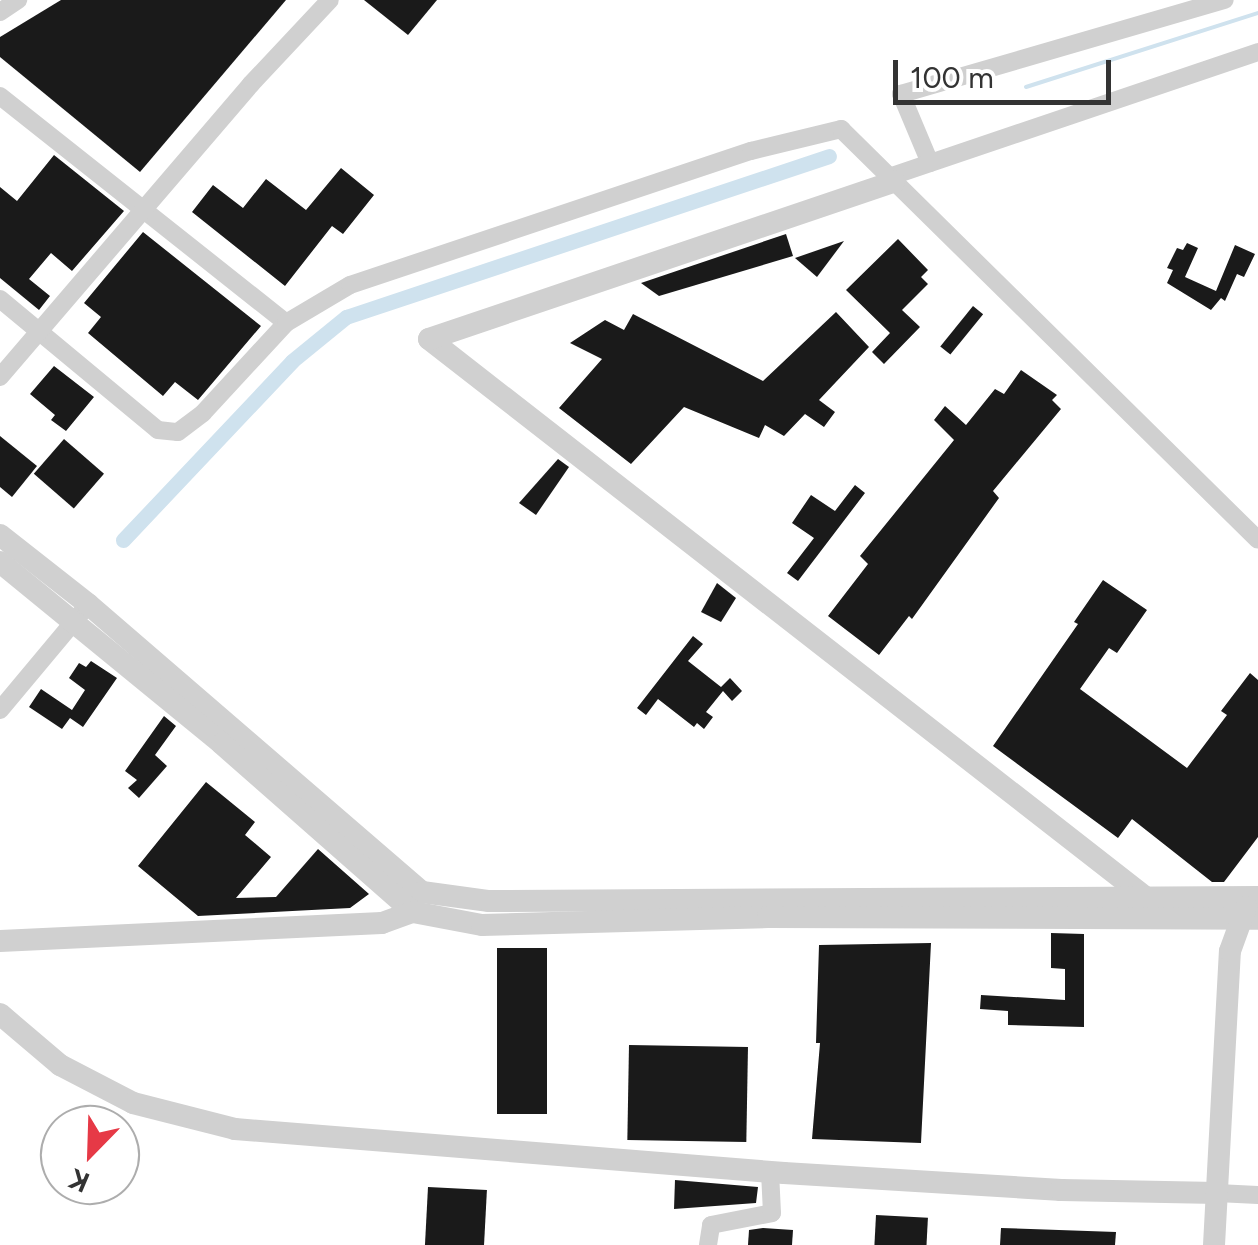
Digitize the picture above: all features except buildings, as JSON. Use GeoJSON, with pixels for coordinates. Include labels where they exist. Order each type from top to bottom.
{"type":"FeatureCollection","features":[{"type":"Feature","properties":{"kind":"street"},"geometry":{"type":"LineString","coordinates":[[0,12],[18,0]]}},
{"type":"Feature","properties":{"kind":"street"},"geometry":{"type":"LineString","coordinates":[[0,377],[143,208],[330,0]]}},
{"type":"Feature","properties":{"kind":"street"},"geometry":{"type":"LineString","coordinates":[[930,163],[901,94],[1224,0]]}},
{"type":"Feature","properties":{"kind":"street"},"geometry":{"type":"LineString","coordinates":[[1162,919],[1146,895],[429,339],[1258,52]]}},
{"type":"Feature","properties":{"kind":"street"},"geometry":{"type":"LineString","coordinates":[[0,96],[286,323]]}},
{"type":"Feature","properties":{"kind":"street"},"geometry":{"type":"LineString","coordinates":[[0,299],[158,430],[178,432],[203,413],[286,323],[350,285],[752,151],[841,129],[1258,540]]}},
{"type":"Feature","properties":{"kind":"street"},"geometry":{"type":"LineString","coordinates":[[0,535],[413,912]]}},
{"type":"Feature","properties":{"kind":"street"},"geometry":{"type":"LineString","coordinates":[[0,562],[81,613],[422,892],[489,901],[1146,895],[1253,903]]}},
{"type":"Feature","properties":{"kind":"street"},"geometry":{"type":"LineString","coordinates":[[0,710],[81,613]]}},
{"type":"Feature","properties":{"kind":"street"},"geometry":{"type":"LineString","coordinates":[[0,941],[382,923],[413,912],[482,925],[768,917],[1162,919],[1253,903]]}},
{"type":"Feature","properties":{"kind":"street"},"geometry":{"type":"LineString","coordinates":[[1214,1245],[1230,951],[1253,903]]}},
{"type":"Feature","properties":{"kind":"street"},"geometry":{"type":"LineString","coordinates":[[0,1014],[60,1065],[132,1103],[235,1129],[770,1172],[1061,1190],[1258,1194]]}},
{"type":"Feature","properties":{"kind":"street"},"geometry":{"type":"LineString","coordinates":[[708,1245],[711,1225],[772,1212],[770,1172]]}},
{"type":"Feature","properties":{"kind":"waterway"},"geometry":{"type":"LineString","coordinates":[[1026,87],[1258,13]]}},
{"type":"Feature","properties":{"kind":"waterway"},"geometry":{"type":"LineString","coordinates":[[123,540],[292,361],[346,317],[829,156]]}}]}
